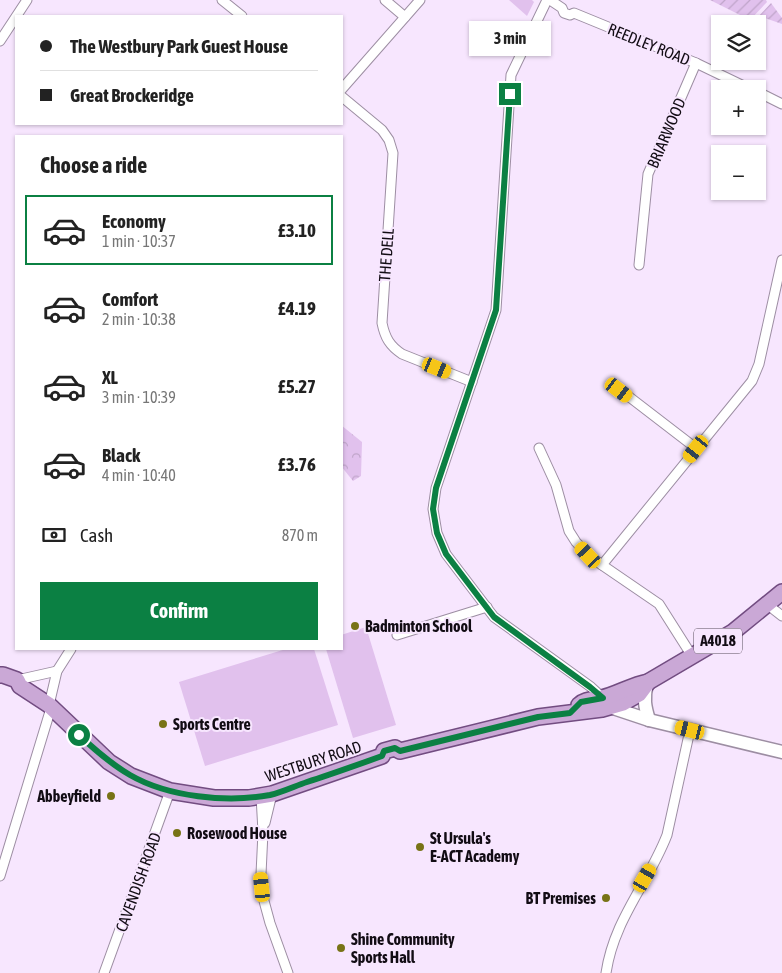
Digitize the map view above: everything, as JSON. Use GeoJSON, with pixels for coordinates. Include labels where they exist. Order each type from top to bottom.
{"type":"FeatureCollection","features":[{"type":"Feature","properties":{"kind":"main road","name":"A4018"},"geometry":{"type":"LineString","coordinates":[[648,682],[734,632],[782,592]]}},
{"type":"Feature","properties":{"kind":"main road","name":"WESTBURY ROAD"},"geometry":{"type":"LineString","coordinates":[[0,675],[19,683],[50,706],[109,762],[131,776],[170,791],[214,798],[266,795],[382,756],[386,759],[391,758],[397,756],[400,751],[538,717],[602,709],[606,703]]}},
{"type":"Feature","properties":{"kind":"main road","name":"WESTBURY ROAD"},"geometry":{"type":"LineString","coordinates":[[606,703],[623,703],[639,694],[648,682]]}},
{"type":"Feature","properties":{"kind":"main road"},"geometry":{"type":"LineString","coordinates":[[648,682],[644,694],[644,704],[649,720]]}},
{"type":"Feature","properties":{"kind":"main road","name":"WESTBURY ROAD"},"geometry":{"type":"LineString","coordinates":[[0,683],[12,688],[19,683]]}},
{"type":"Feature","properties":{"kind":"main road","name":"WESTBURY ROAD"},"geometry":{"type":"LineString","coordinates":[[606,703],[649,720],[782,752]]}},
{"type":"Feature","properties":{"kind":"street"},"geometry":{"type":"LineString","coordinates":[[17,15],[27,0]]}},
{"type":"Feature","properties":{"kind":"street"},"geometry":{"type":"LineString","coordinates":[[222,0],[241,15]]}},
{"type":"Feature","properties":{"kind":"street"},"geometry":{"type":"LineString","coordinates":[[385,0],[404,17]]}},
{"type":"Feature","properties":{"kind":"street"},"geometry":{"type":"LineString","coordinates":[[343,88],[420,0]]}},
{"type":"Feature","properties":{"kind":"street"},"geometry":{"type":"LineString","coordinates":[[548,0],[511,75],[496,310],[436,488],[433,509],[437,533],[446,554],[494,617],[590,687],[606,703]]}},
{"type":"Feature","properties":{"kind":"street","name":"REEDLEY ROAD"},"geometry":{"type":"LineString","coordinates":[[548,0],[570,15],[574,13],[696,63],[731,80]]}},
{"type":"Feature","properties":{"kind":"street"},"geometry":{"type":"LineString","coordinates":[[0,41],[15,18]]}},
{"type":"Feature","properties":{"kind":"street","name":"BRIARWOOD"},"geometry":{"type":"LineString","coordinates":[[639,265],[648,174],[696,63]]}},
{"type":"Feature","properties":{"kind":"street"},"geometry":{"type":"LineString","coordinates":[[766,96],[782,104]]}},
{"type":"Feature","properties":{"kind":"street","name":"THE DELL"},"geometry":{"type":"LineString","coordinates":[[343,98],[382,130],[389,140],[393,153],[382,323],[387,341],[402,354],[472,382]]}},
{"type":"Feature","properties":{"kind":"street"},"geometry":{"type":"LineString","coordinates":[[602,565],[752,381],[780,282],[782,260]]}},
{"type":"Feature","properties":{"kind":"street"},"geometry":{"type":"LineString","coordinates":[[619,390],[696,449]]}},
{"type":"Feature","properties":{"kind":"street"},"geometry":{"type":"LineString","coordinates":[[539,448],[556,484],[569,531],[576,542],[588,555],[659,604],[692,656]]}},
{"type":"Feature","properties":{"kind":"street"},"geometry":{"type":"LineString","coordinates":[[768,605],[782,616]]}},
{"type":"Feature","properties":{"kind":"street"},"geometry":{"type":"LineString","coordinates":[[397,635],[487,607]]}},
{"type":"Feature","properties":{"kind":"street"},"geometry":{"type":"LineString","coordinates":[[0,876],[50,706],[57,671],[70,650]]}},
{"type":"Feature","properties":{"kind":"street"},"geometry":{"type":"LineString","coordinates":[[19,683],[57,671]]}},
{"type":"Feature","properties":{"kind":"street"},"geometry":{"type":"LineString","coordinates":[[606,973],[611,948],[629,906],[661,850],[667,835],[690,730]]}},
{"type":"Feature","properties":{"kind":"street","name":"CAVENDISH ROAD"},"geometry":{"type":"LineString","coordinates":[[105,971],[170,791]]}},
{"type":"Feature","properties":{"kind":"street"},"geometry":{"type":"LineString","coordinates":[[266,795],[261,874],[264,901],[286,972]]}},
{"type":"Feature","properties":{"kind":"street"},"geometry":{"type":"LineString","coordinates":[[105,971],[115,973]]}},
{"type":"Feature","properties":{"kind":"green space"},"geometry":{"type":"Polygon","coordinates":[[[509,0],[532,0],[534,2],[527,16],[509,0]]]}},
{"type":"Feature","properties":{"kind":"green space"},"geometry":{"type":"Polygon","coordinates":[[[710,0],[766,0],[767,2],[755,15],[740,15],[710,0]]]}},
{"type":"Feature","properties":{"kind":"green space"},"geometry":{"type":"Polygon","coordinates":[[[771,3],[782,18],[782,24],[766,18],[766,15],[760,15],[771,3]]]}},
{"type":"Feature","properties":{"kind":"green space"},"geometry":{"type":"Polygon","coordinates":[[[343,427],[362,442],[361,476],[353,481],[343,468],[343,427]]]}},
{"type":"Feature","properties":{"kind":"green space"},"geometry":{"type":"Polygon","coordinates":[[[366,627],[396,725],[353,738],[326,650],[343,650],[343,634],[366,627]]]}},
{"type":"Feature","properties":{"kind":"green space"},"geometry":{"type":"Polygon","coordinates":[[[283,650],[314,650],[338,725],[205,766],[179,682],[283,650]]]}},
{"type":"Feature","properties":{"kind":"place","name":"Badminton School"},"geometry":{"type":"Point","coordinates":[355,626]}},
{"type":"Feature","properties":{"kind":"place","name":"Sports Centre"},"geometry":{"type":"Point","coordinates":[163,724]}},
{"type":"Feature","properties":{"kind":"place","name":"Abbeyfield"},"geometry":{"type":"Point","coordinates":[111,796]}},
{"type":"Feature","properties":{"kind":"place","name":"Rosewood House"},"geometry":{"type":"Point","coordinates":[177,833]}},
{"type":"Feature","properties":{"kind":"place","name":"St Ursula's E-ACT Academy"},"geometry":{"type":"Point","coordinates":[420,847]}},
{"type":"Feature","properties":{"kind":"place","name":"BT Premises"},"geometry":{"type":"Point","coordinates":[606,898]}},
{"type":"Feature","properties":{"kind":"place","name":"Shine Community Sports Hall"},"geometry":{"type":"Point","coordinates":[341,948]}},
{"type":"Feature","properties":{"kind":"route"},"geometry":{"type":"LineString","coordinates":[[79,735],[109,762],[131,776],[150,784],[170,791],[214,798],[249,798],[272,794],[382,756],[384,751],[395,748],[400,751],[538,717],[570,713],[581,702],[603,698],[494,617],[446,554],[437,533],[433,509],[436,488],[496,310],[510,94]]}}]}
